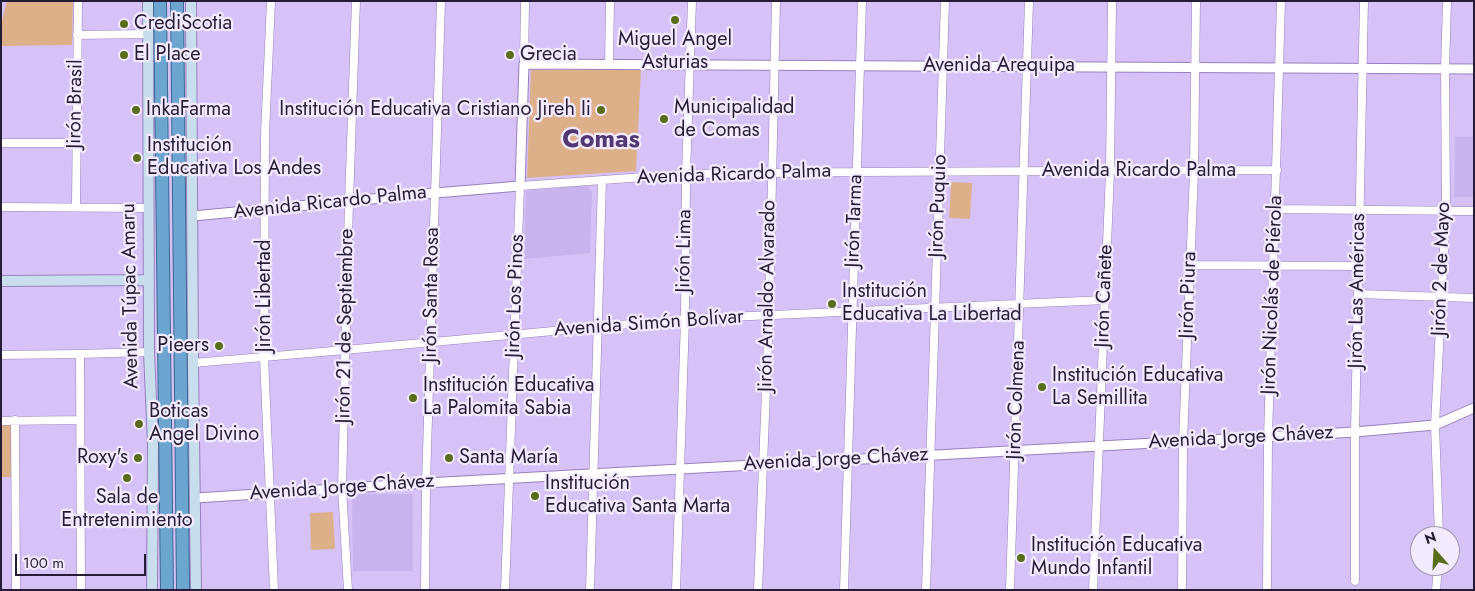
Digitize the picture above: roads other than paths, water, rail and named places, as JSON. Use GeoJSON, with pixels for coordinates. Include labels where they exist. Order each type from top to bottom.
{"type":"FeatureCollection","features":[{"type":"Feature","properties":{"kind":"highway","name":"Avenida Túpac Amaru"},"geometry":{"type":"LineString","coordinates":[[160,1],[167,590]]}},
{"type":"Feature","properties":{"kind":"highway"},"geometry":{"type":"LineString","coordinates":[[177,1],[183,590]]}},
{"type":"Feature","properties":{"kind":"main road","name":"Avenida Túpac Amaru"},"geometry":{"type":"LineString","coordinates":[[148,1],[148,280],[153,445],[152,590]]}},
{"type":"Feature","properties":{"kind":"main road"},"geometry":{"type":"LineString","coordinates":[[191,1],[196,590]]}},
{"type":"Feature","properties":{"kind":"main road"},"geometry":{"type":"LineString","coordinates":[[1,281],[148,280]]}},
{"type":"Feature","properties":{"kind":"street","name":"Jirón Brasil"},"geometry":{"type":"LineString","coordinates":[[76,206],[75,143],[78,1]]}},
{"type":"Feature","properties":{"kind":"street","name":"Jirón Libertad"},"geometry":{"type":"LineString","coordinates":[[270,1],[266,134],[264,357],[274,590]]}},
{"type":"Feature","properties":{"kind":"street","name":"Jirón 21 de Septiembre"},"geometry":{"type":"LineString","coordinates":[[348,590],[342,488],[356,1]]}},
{"type":"Feature","properties":{"kind":"street","name":"Jirón Santa Rosa"},"geometry":{"type":"LineString","coordinates":[[425,590],[426,482],[441,1]]}},
{"type":"Feature","properties":{"kind":"street","name":"Jirón Los Pinos"},"geometry":{"type":"LineString","coordinates":[[505,590],[525,1]]}},
{"type":"Feature","properties":{"kind":"street"},"geometry":{"type":"LineString","coordinates":[[609,64],[610,1]]}},
{"type":"Feature","properties":{"kind":"street","name":"Jirón Lima"},"geometry":{"type":"LineString","coordinates":[[676,590],[685,318],[686,174],[692,1]]}},
{"type":"Feature","properties":{"kind":"street","name":"Jirón Arnaldo Alvarado"},"geometry":{"type":"LineString","coordinates":[[758,590],[769,315],[776,1]]}},
{"type":"Feature","properties":{"kind":"street","name":"Jirón Tarma"},"geometry":{"type":"LineString","coordinates":[[844,590],[862,1]]}},
{"type":"Feature","properties":{"kind":"street","name":"Jirón Puquio"},"geometry":{"type":"LineString","coordinates":[[926,590],[945,1]]}},
{"type":"Feature","properties":{"kind":"street","name":"Jirón Colmena"},"geometry":{"type":"LineString","coordinates":[[1010,590],[1029,1]]}},
{"type":"Feature","properties":{"kind":"street","name":"Jirón Cañete"},"geometry":{"type":"LineString","coordinates":[[1093,590],[1110,171],[1112,1]]}},
{"type":"Feature","properties":{"kind":"street","name":"Jirón Piura"},"geometry":{"type":"LineString","coordinates":[[1182,590],[1183,441],[1194,172],[1196,1]]}},
{"type":"Feature","properties":{"kind":"street","name":"Jirón Nicolás de Piérola"},"geometry":{"type":"LineString","coordinates":[[1267,590],[1268,437],[1281,1]]}},
{"type":"Feature","properties":{"kind":"street","name":"Jirón Las Américas"},"geometry":{"type":"LineString","coordinates":[[1355,581],[1355,432],[1364,1]]}},
{"type":"Feature","properties":{"kind":"street","name":"Jirón 2 de Mayo"},"geometry":{"type":"LineString","coordinates":[[1439,526],[1435,425],[1446,210],[1445,69],[1447,1]]}},
{"type":"Feature","properties":{"kind":"street"},"geometry":{"type":"LineString","coordinates":[[77,35],[149,34]]}},
{"type":"Feature","properties":{"kind":"street","name":"Avenida Arequipa"},"geometry":{"type":"LineString","coordinates":[[524,64],[1474,69]]}},
{"type":"Feature","properties":{"kind":"street"},"geometry":{"type":"LineString","coordinates":[[1,143],[75,143]]}},
{"type":"Feature","properties":{"kind":"street","name":"Avenida Ricardo Palma"},"geometry":{"type":"LineString","coordinates":[[193,216],[435,193],[686,174],[1277,170]]}},
{"type":"Feature","properties":{"kind":"street"},"geometry":{"type":"LineString","coordinates":[[590,590],[602,180]]}},
{"type":"Feature","properties":{"kind":"street"},"geometry":{"type":"LineString","coordinates":[[1,206],[148,208]]}},
{"type":"Feature","properties":{"kind":"street"},"geometry":{"type":"LineString","coordinates":[[1276,209],[1474,211]]}},
{"type":"Feature","properties":{"kind":"street"},"geometry":{"type":"LineString","coordinates":[[1190,265],[1358,266]]}},
{"type":"Feature","properties":{"kind":"street"},"geometry":{"type":"LineString","coordinates":[[1358,294],[1474,298]]}},
{"type":"Feature","properties":{"kind":"street","name":"Avenida Simón Bolívar"},"geometry":{"type":"LineString","coordinates":[[193,362],[345,350],[685,318],[1105,300]]}},
{"type":"Feature","properties":{"kind":"street"},"geometry":{"type":"LineString","coordinates":[[1,355],[149,352]]}},
{"type":"Feature","properties":{"kind":"street"},"geometry":{"type":"LineString","coordinates":[[80,354],[81,590]]}},
{"type":"Feature","properties":{"kind":"street","name":"Avenida Jorge Chávez"},"geometry":{"type":"LineString","coordinates":[[196,498],[426,482],[1355,432],[1435,425],[1474,408]]}},
{"type":"Feature","properties":{"kind":"street"},"geometry":{"type":"LineString","coordinates":[[15,420],[16,590]]}},
{"type":"Feature","properties":{"kind":"street"},"geometry":{"type":"LineString","coordinates":[[1,421],[80,420]]}},
{"type":"Feature","properties":{"kind":"street"},"geometry":{"type":"LineString","coordinates":[[1436,590],[1437,576]]}},
{"type":"Feature","properties":{"kind":"place","name":"Miguel Angel Asturias"},"geometry":{"type":"Point","coordinates":[675,20]}},
{"type":"Feature","properties":{"kind":"place","name":"CrediScotia"},"geometry":{"type":"Point","coordinates":[124,24]}},
{"type":"Feature","properties":{"kind":"place","name":"El Place"},"geometry":{"type":"Point","coordinates":[124,55]}},
{"type":"Feature","properties":{"kind":"place","name":"Grecia"},"geometry":{"type":"Point","coordinates":[510,55]}},
{"type":"Feature","properties":{"kind":"place","name":"InkaFarma"},"geometry":{"type":"Point","coordinates":[136,110]}},
{"type":"Feature","properties":{"kind":"place","name":"Institución Educativa Cristiano Jireh Ii"},"geometry":{"type":"Point","coordinates":[601,110]}},
{"type":"Feature","properties":{"kind":"place","name":"Municipalidad de Comas"},"geometry":{"type":"Point","coordinates":[664,119]}},
{"type":"Feature","properties":{"kind":"place","name":"Institución Educativa Los Andes"},"geometry":{"type":"Point","coordinates":[137,158]}},
{"type":"Feature","properties":{"kind":"place","name":"Institución Educativa La Libertad"},"geometry":{"type":"Point","coordinates":[832,304]}},
{"type":"Feature","properties":{"kind":"place","name":"Pieers"},"geometry":{"type":"Point","coordinates":[219,346]}},
{"type":"Feature","properties":{"kind":"place","name":"Institución Educativa La Semillita"},"geometry":{"type":"Point","coordinates":[1042,387]}},
{"type":"Feature","properties":{"kind":"place","name":"Institución Educativa La Palomita Sabia"},"geometry":{"type":"Point","coordinates":[413,398]}},
{"type":"Feature","properties":{"kind":"place","name":"Boticas Angel Divino"},"geometry":{"type":"Point","coordinates":[139,424]}},
{"type":"Feature","properties":{"kind":"place","name":"Roxy's"},"geometry":{"type":"Point","coordinates":[138,458]}},
{"type":"Feature","properties":{"kind":"place","name":"Santa María"},"geometry":{"type":"Point","coordinates":[449,458]}},
{"type":"Feature","properties":{"kind":"place","name":"Sala de Entretenimiento"},"geometry":{"type":"Point","coordinates":[127,478]}},
{"type":"Feature","properties":{"kind":"place","name":"Institución Educativa Santa Marta"},"geometry":{"type":"Point","coordinates":[535,496]}},
{"type":"Feature","properties":{"kind":"place","name":"Institución Educativa Mundo Infantil"},"geometry":{"type":"Point","coordinates":[1021,558]}},
{"type":"Feature","properties":{"kind":"district","name":"Comas"},"geometry":{"type":"Point","coordinates":[601,141]}}]}
